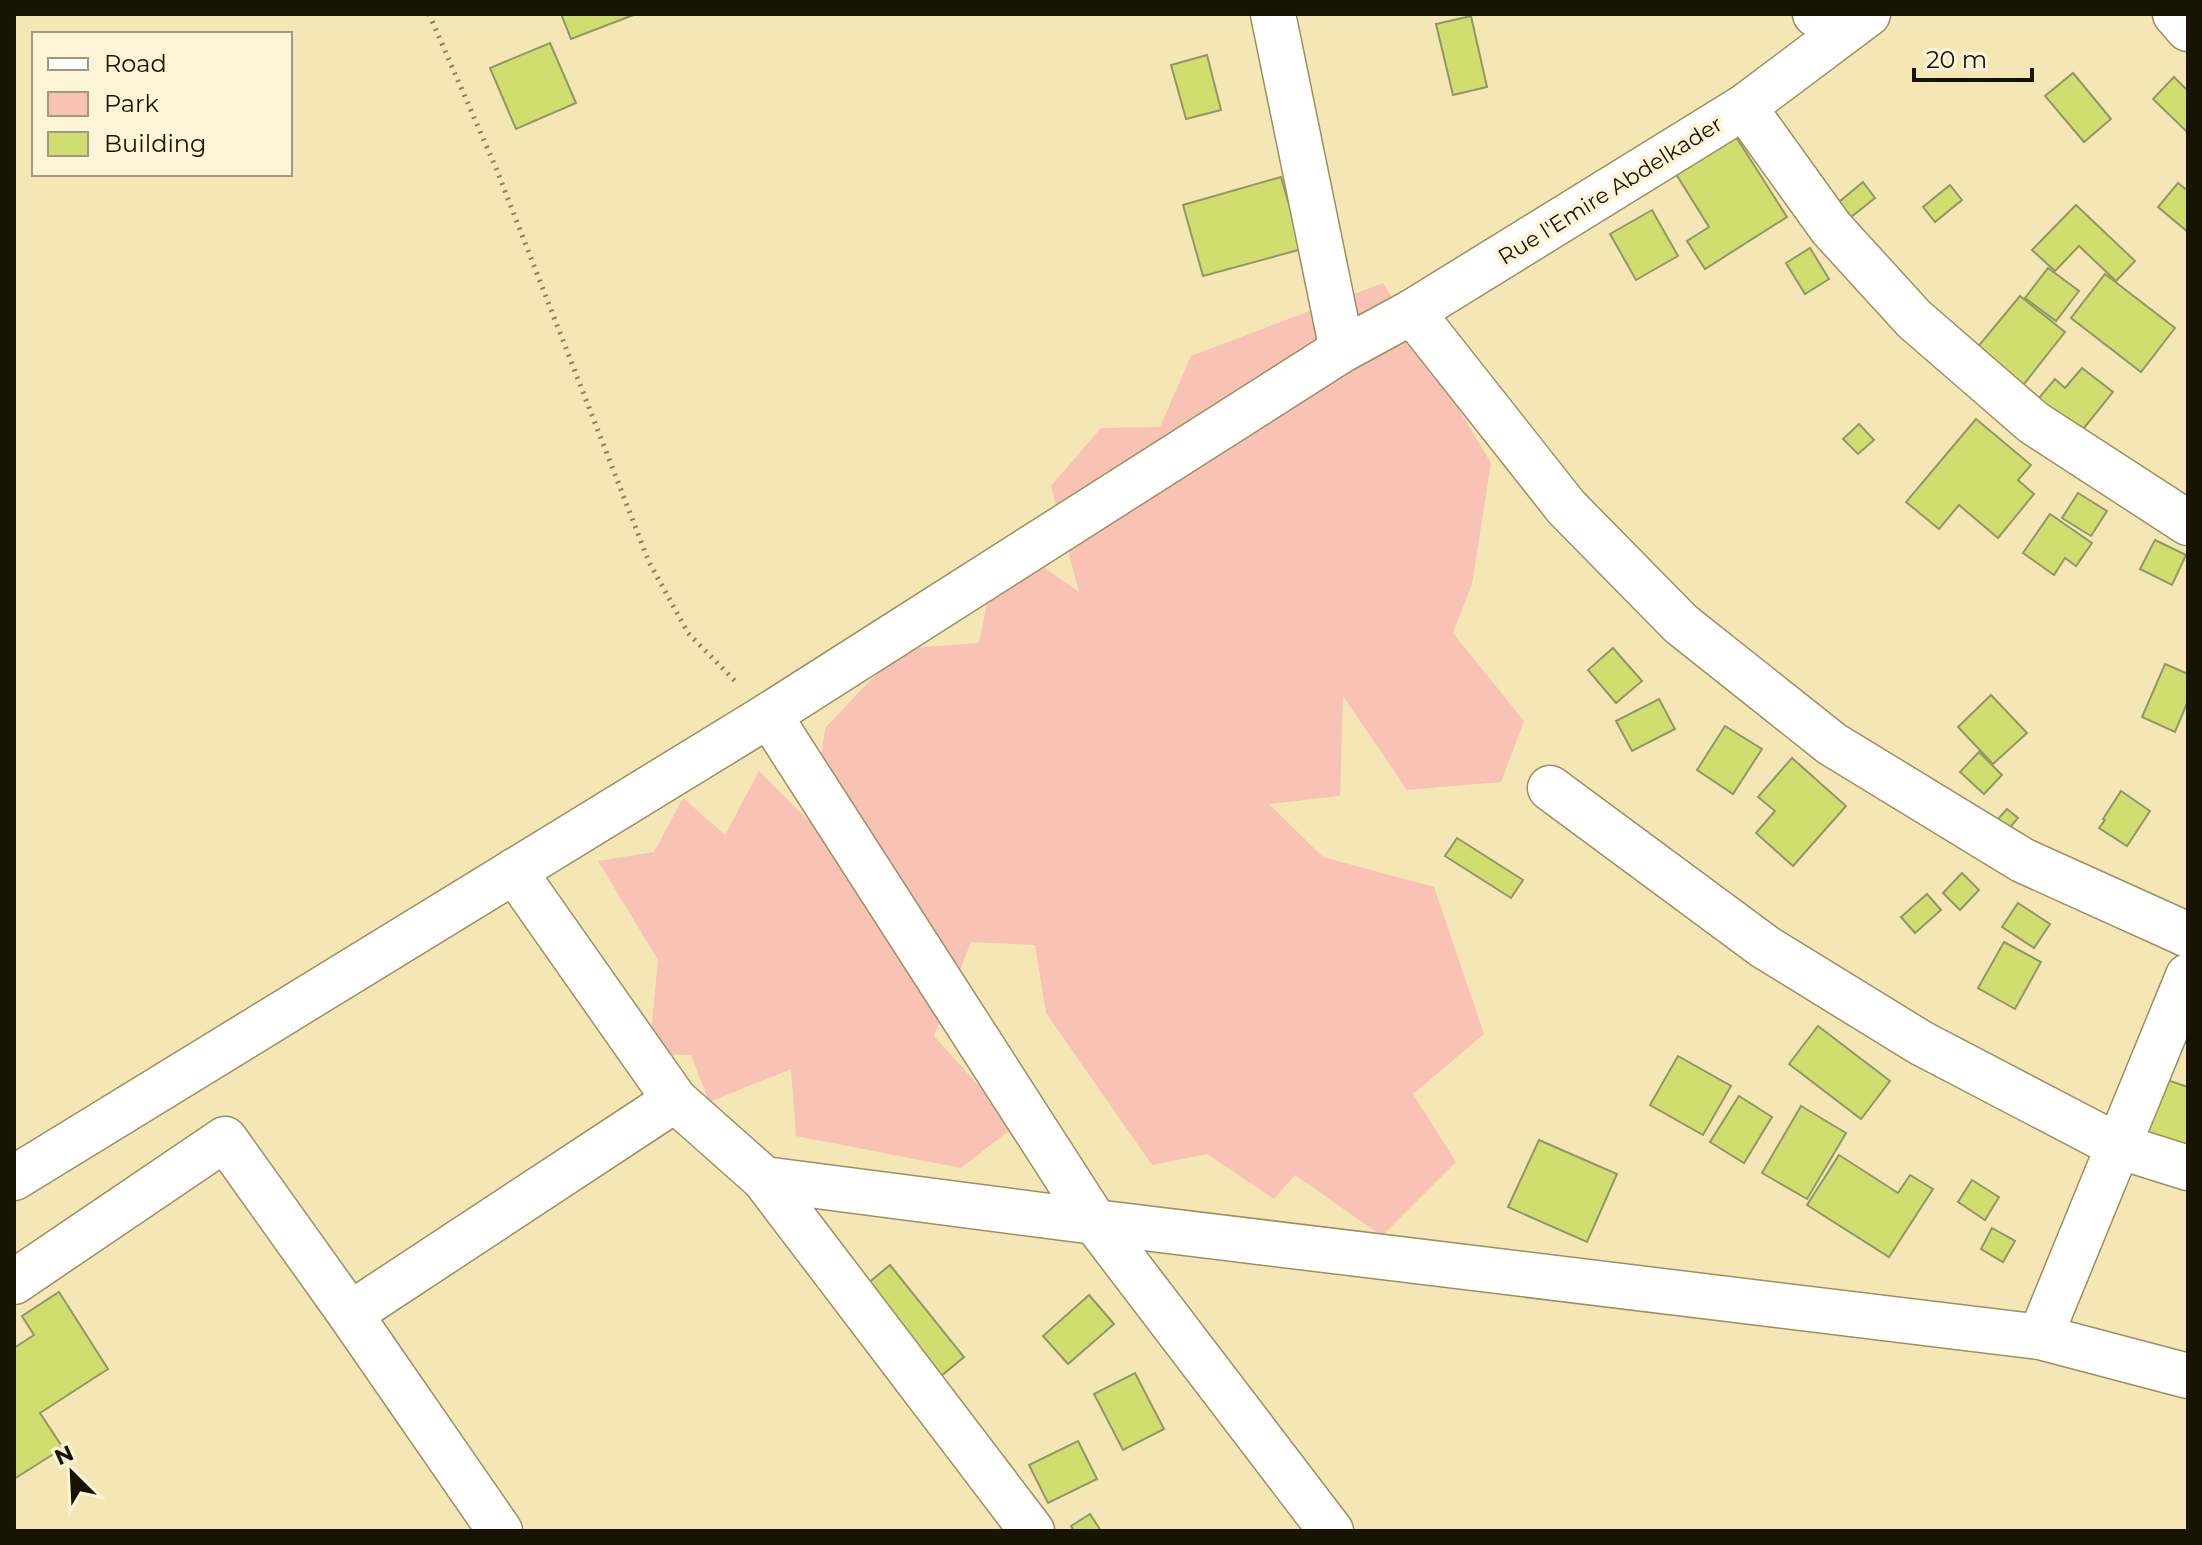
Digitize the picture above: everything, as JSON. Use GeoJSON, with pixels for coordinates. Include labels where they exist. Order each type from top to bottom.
{"type":"FeatureCollection","features":[{"type":"Feature","properties":{"kind":"street"},"geometry":{"type":"LineString","coordinates":[[1273,14],[1342,350]]}},
{"type":"Feature","properties":{"kind":"street"},"geometry":{"type":"LineString","coordinates":[[2175,14],[2188,29]]}},
{"type":"Feature","properties":{"kind":"street","name":"Rue l'Emire Abdelkader"},"geometry":{"type":"LineString","coordinates":[[14,1178],[769,715],[1342,350],[1412,312],[1744,107],[1847,16]]}},
{"type":"Feature","properties":{"kind":"street"},"geometry":{"type":"LineString","coordinates":[[1744,107],[1831,228],[1914,319],[2034,423],[2188,523]]}},
{"type":"Feature","properties":{"kind":"street"},"geometry":{"type":"LineString","coordinates":[[1412,312],[1566,507],[1692,633],[1832,744],[2022,860],[2188,935]]}},
{"type":"Feature","properties":{"kind":"street"},"geometry":{"type":"LineString","coordinates":[[769,715],[1095,1222],[1331,1531]]}},
{"type":"Feature","properties":{"kind":"street"},"geometry":{"type":"LineString","coordinates":[[1550,788],[1765,947],[1921,1043],[2118,1146],[2188,1168]]}},
{"type":"Feature","properties":{"kind":"street"},"geometry":{"type":"LineString","coordinates":[[514,871],[675,1100],[764,1179],[1032,1531]]}},
{"type":"Feature","properties":{"kind":"street"},"geometry":{"type":"LineString","coordinates":[[2040,1337],[2188,976]]}},
{"type":"Feature","properties":{"kind":"street"},"geometry":{"type":"LineString","coordinates":[[350,1314],[675,1100]]}},
{"type":"Feature","properties":{"kind":"street"},"geometry":{"type":"LineString","coordinates":[[14,1282],[225,1139],[500,1531]]}},
{"type":"Feature","properties":{"kind":"street"},"geometry":{"type":"LineString","coordinates":[[764,1179],[2040,1337],[2188,1376]]}},
{"type":"Feature","properties":{"kind":"path"},"geometry":{"type":"LineString","coordinates":[[429,14],[496,168],[649,562],[688,633],[769,715]]}},
{"type":"Feature","properties":{"kind":"green space"},"geometry":{"type":"Polygon","coordinates":[[[1383,283],[1491,463],[1472,584],[1453,633],[1524,721],[1501,782],[1407,790],[1343,696],[1340,796],[1269,804],[1323,857],[1434,887],[1484,1034],[1413,1094],[1456,1162],[1382,1236],[1295,1175],[1274,1199],[1207,1154],[1152,1165],[1046,1013],[1035,945],[971,942],[934,1036],[1015,1126],[961,1168],[796,1136],[791,1069],[709,1102],[691,1055],[649,1054],[658,960],[598,861],[654,852],[683,798],[725,835],[759,771],[812,824],[825,728],[900,649],[979,643],[988,599],[1042,566],[1079,592],[1051,486],[1101,428],[1160,427],[1191,356],[1383,283]]]}},
{"type":"Feature","properties":{"kind":"building"},"geometry":{"type":"Polygon","coordinates":[[[561,14],[636,14],[571,39],[561,14]]]}},
{"type":"Feature","properties":{"kind":"building"},"geometry":{"type":"Polygon","coordinates":[[[1471,16],[1487,87],[1453,95],[1436,24],[1471,16]]]}},
{"type":"Feature","properties":{"kind":"building"},"geometry":{"type":"Polygon","coordinates":[[[550,43],[576,103],[516,129],[490,68],[550,43]]]}},
{"type":"Feature","properties":{"kind":"building"},"geometry":{"type":"Polygon","coordinates":[[[1207,55],[1221,110],[1186,119],[1171,65],[1207,55]]]}},
{"type":"Feature","properties":{"kind":"building"},"geometry":{"type":"Polygon","coordinates":[[[2073,73],[2111,119],[2084,142],[2045,96],[2073,73]]]}},
{"type":"Feature","properties":{"kind":"building"},"geometry":{"type":"Polygon","coordinates":[[[2174,77],[2188,91],[2187,132],[2153,99],[2174,77]]]}},
{"type":"Feature","properties":{"kind":"building"},"geometry":{"type":"Polygon","coordinates":[[[1731,129],[1787,217],[1705,269],[1687,241],[1709,227],[1671,166],[1731,129]]]}},
{"type":"Feature","properties":{"kind":"building"},"geometry":{"type":"Polygon","coordinates":[[[1281,177],[1302,249],[1203,276],[1183,205],[1281,177]]]}},
{"type":"Feature","properties":{"kind":"building"},"geometry":{"type":"Polygon","coordinates":[[[1863,182],[1875,198],[1851,217],[1839,202],[1863,182]]]}},
{"type":"Feature","properties":{"kind":"building"},"geometry":{"type":"Polygon","coordinates":[[[2178,183],[2188,191],[2188,232],[2158,207],[2178,183]]]}},
{"type":"Feature","properties":{"kind":"building"},"geometry":{"type":"Polygon","coordinates":[[[1950,185],[1962,200],[1935,222],[1923,207],[1950,185]]]}},
{"type":"Feature","properties":{"kind":"building"},"geometry":{"type":"Polygon","coordinates":[[[2076,205],[2135,261],[2116,281],[2079,246],[2055,271],[2032,250],[2076,205]]]}},
{"type":"Feature","properties":{"kind":"building"},"geometry":{"type":"Polygon","coordinates":[[[1652,210],[1678,256],[1636,280],[1610,234],[1652,210]]]}},
{"type":"Feature","properties":{"kind":"building"},"geometry":{"type":"Polygon","coordinates":[[[1810,248],[1829,279],[1805,294],[1786,263],[1810,248]]]}},
{"type":"Feature","properties":{"kind":"building"},"geometry":{"type":"Polygon","coordinates":[[[2048,268],[2079,291],[2056,321],[2025,298],[2048,268]]]}},
{"type":"Feature","properties":{"kind":"building"},"geometry":{"type":"Polygon","coordinates":[[[2105,274],[2175,328],[2141,372],[2071,318],[2105,274]]]}},
{"type":"Feature","properties":{"kind":"building"},"geometry":{"type":"Polygon","coordinates":[[[2020,296],[2065,332],[2017,393],[1971,355],[2020,296]]]}},
{"type":"Feature","properties":{"kind":"building"},"geometry":{"type":"Polygon","coordinates":[[[2082,368],[2113,392],[2080,433],[2038,399],[2055,379],[2065,388],[2082,368]]]}},
{"type":"Feature","properties":{"kind":"building"},"geometry":{"type":"Polygon","coordinates":[[[1976,419],[2031,465],[2018,480],[2034,494],[1998,538],[1959,505],[1939,529],[1906,502],[1976,419]]]}},
{"type":"Feature","properties":{"kind":"building"},"geometry":{"type":"Polygon","coordinates":[[[1859,424],[1874,440],[1858,454],[1843,439],[1859,424]]]}},
{"type":"Feature","properties":{"kind":"building"},"geometry":{"type":"Polygon","coordinates":[[[2078,493],[2107,511],[2091,536],[2062,518],[2078,493]]]}},
{"type":"Feature","properties":{"kind":"building"},"geometry":{"type":"Polygon","coordinates":[[[2050,514],[2092,543],[2076,566],[2065,558],[2054,575],[2023,553],[2050,514]]]}},
{"type":"Feature","properties":{"kind":"building"},"geometry":{"type":"Polygon","coordinates":[[[2155,540],[2186,555],[2172,585],[2140,569],[2155,540]]]}},
{"type":"Feature","properties":{"kind":"building"},"geometry":{"type":"Polygon","coordinates":[[[1613,648],[1642,681],[1616,703],[1588,670],[1613,648]]]}},
{"type":"Feature","properties":{"kind":"building"},"geometry":{"type":"Polygon","coordinates":[[[2165,664],[2188,674],[2188,701],[2175,732],[2142,717],[2165,664]]]}},
{"type":"Feature","properties":{"kind":"building"},"geometry":{"type":"Polygon","coordinates":[[[1991,695],[2027,733],[1993,764],[1958,727],[1991,695]]]}},
{"type":"Feature","properties":{"kind":"building"},"geometry":{"type":"Polygon","coordinates":[[[1659,699],[1675,729],[1632,751],[1616,721],[1659,699]]]}},
{"type":"Feature","properties":{"kind":"building"},"geometry":{"type":"Polygon","coordinates":[[[1725,726],[1762,749],[1733,794],[1697,770],[1725,726]]]}},
{"type":"Feature","properties":{"kind":"building"},"geometry":{"type":"Polygon","coordinates":[[[1979,752],[2002,775],[1984,794],[1960,772],[1979,752]]]}},
{"type":"Feature","properties":{"kind":"building"},"geometry":{"type":"Polygon","coordinates":[[[1792,758],[1846,806],[1793,866],[1756,833],[1775,811],[1758,797],[1792,758]]]}},
{"type":"Feature","properties":{"kind":"building"},"geometry":{"type":"Polygon","coordinates":[[[2121,791],[2150,811],[2127,846],[2099,828],[2121,791]]]}},
{"type":"Feature","properties":{"kind":"building"},"geometry":{"type":"Polygon","coordinates":[[[2007,809],[2018,818],[2002,837],[1991,827],[2007,809]]]}},
{"type":"Feature","properties":{"kind":"building"},"geometry":{"type":"Polygon","coordinates":[[[1457,838],[1523,880],[1511,898],[1445,856],[1457,838]]]}},
{"type":"Feature","properties":{"kind":"building"},"geometry":{"type":"Polygon","coordinates":[[[1962,873],[1979,890],[1960,910],[1943,893],[1962,873]]]}},
{"type":"Feature","properties":{"kind":"building"},"geometry":{"type":"Polygon","coordinates":[[[1927,894],[1941,910],[1915,933],[1901,917],[1927,894]]]}},
{"type":"Feature","properties":{"kind":"building"},"geometry":{"type":"Polygon","coordinates":[[[2018,903],[2050,924],[2034,948],[2002,927],[2018,903]]]}},
{"type":"Feature","properties":{"kind":"building"},"geometry":{"type":"Polygon","coordinates":[[[2004,942],[2041,962],[2015,1009],[1978,988],[2004,942]]]}},
{"type":"Feature","properties":{"kind":"building"},"geometry":{"type":"Polygon","coordinates":[[[1818,1026],[1890,1081],[1861,1119],[1789,1064],[1818,1026]]]}},
{"type":"Feature","properties":{"kind":"building"},"geometry":{"type":"Polygon","coordinates":[[[1678,1056],[1731,1086],[1703,1135],[1650,1105],[1678,1056]]]}},
{"type":"Feature","properties":{"kind":"building"},"geometry":{"type":"Polygon","coordinates":[[[2155,1076],[2188,1087],[2188,1155],[2135,1138],[2155,1076]]]}},
{"type":"Feature","properties":{"kind":"building"},"geometry":{"type":"Polygon","coordinates":[[[1739,1096],[1772,1117],[1744,1163],[1710,1142],[1739,1096]]]}},
{"type":"Feature","properties":{"kind":"building"},"geometry":{"type":"Polygon","coordinates":[[[1801,1106],[1846,1133],[1807,1199],[1762,1173],[1801,1106]]]}},
{"type":"Feature","properties":{"kind":"building"},"geometry":{"type":"Polygon","coordinates":[[[1539,1140],[1617,1174],[1587,1242],[1508,1207],[1539,1140]]]}},
{"type":"Feature","properties":{"kind":"building"},"geometry":{"type":"Polygon","coordinates":[[[1839,1155],[1898,1193],[1910,1175],[1933,1189],[1889,1257],[1807,1205],[1839,1155]]]}},
{"type":"Feature","properties":{"kind":"building"},"geometry":{"type":"Polygon","coordinates":[[[1972,1180],[1999,1197],[1985,1220],[1958,1202],[1972,1180]]]}},
{"type":"Feature","properties":{"kind":"building"},"geometry":{"type":"Polygon","coordinates":[[[1992,1228],[2015,1241],[2003,1262],[1981,1249],[1992,1228]]]}},
{"type":"Feature","properties":{"kind":"building"},"geometry":{"type":"Polygon","coordinates":[[[890,1265],[964,1357],[935,1381],[861,1289],[890,1265]]]}},
{"type":"Feature","properties":{"kind":"building"},"geometry":{"type":"Polygon","coordinates":[[[59,1292],[108,1369],[40,1413],[63,1448],[14,1479],[14,1348],[34,1335],[22,1316],[59,1292]]]}},
{"type":"Feature","properties":{"kind":"building"},"geometry":{"type":"Polygon","coordinates":[[[1089,1295],[1114,1324],[1068,1364],[1043,1336],[1089,1295]]]}},
{"type":"Feature","properties":{"kind":"building"},"geometry":{"type":"Polygon","coordinates":[[[1135,1373],[1164,1429],[1123,1450],[1094,1394],[1135,1373]]]}},
{"type":"Feature","properties":{"kind":"building"},"geometry":{"type":"Polygon","coordinates":[[[1078,1441],[1097,1479],[1048,1503],[1029,1465],[1078,1441]]]}},
{"type":"Feature","properties":{"kind":"building"},"geometry":{"type":"Polygon","coordinates":[[[1090,1514],[1101,1531],[1074,1531],[1071,1526],[1090,1514]]]}}]}
